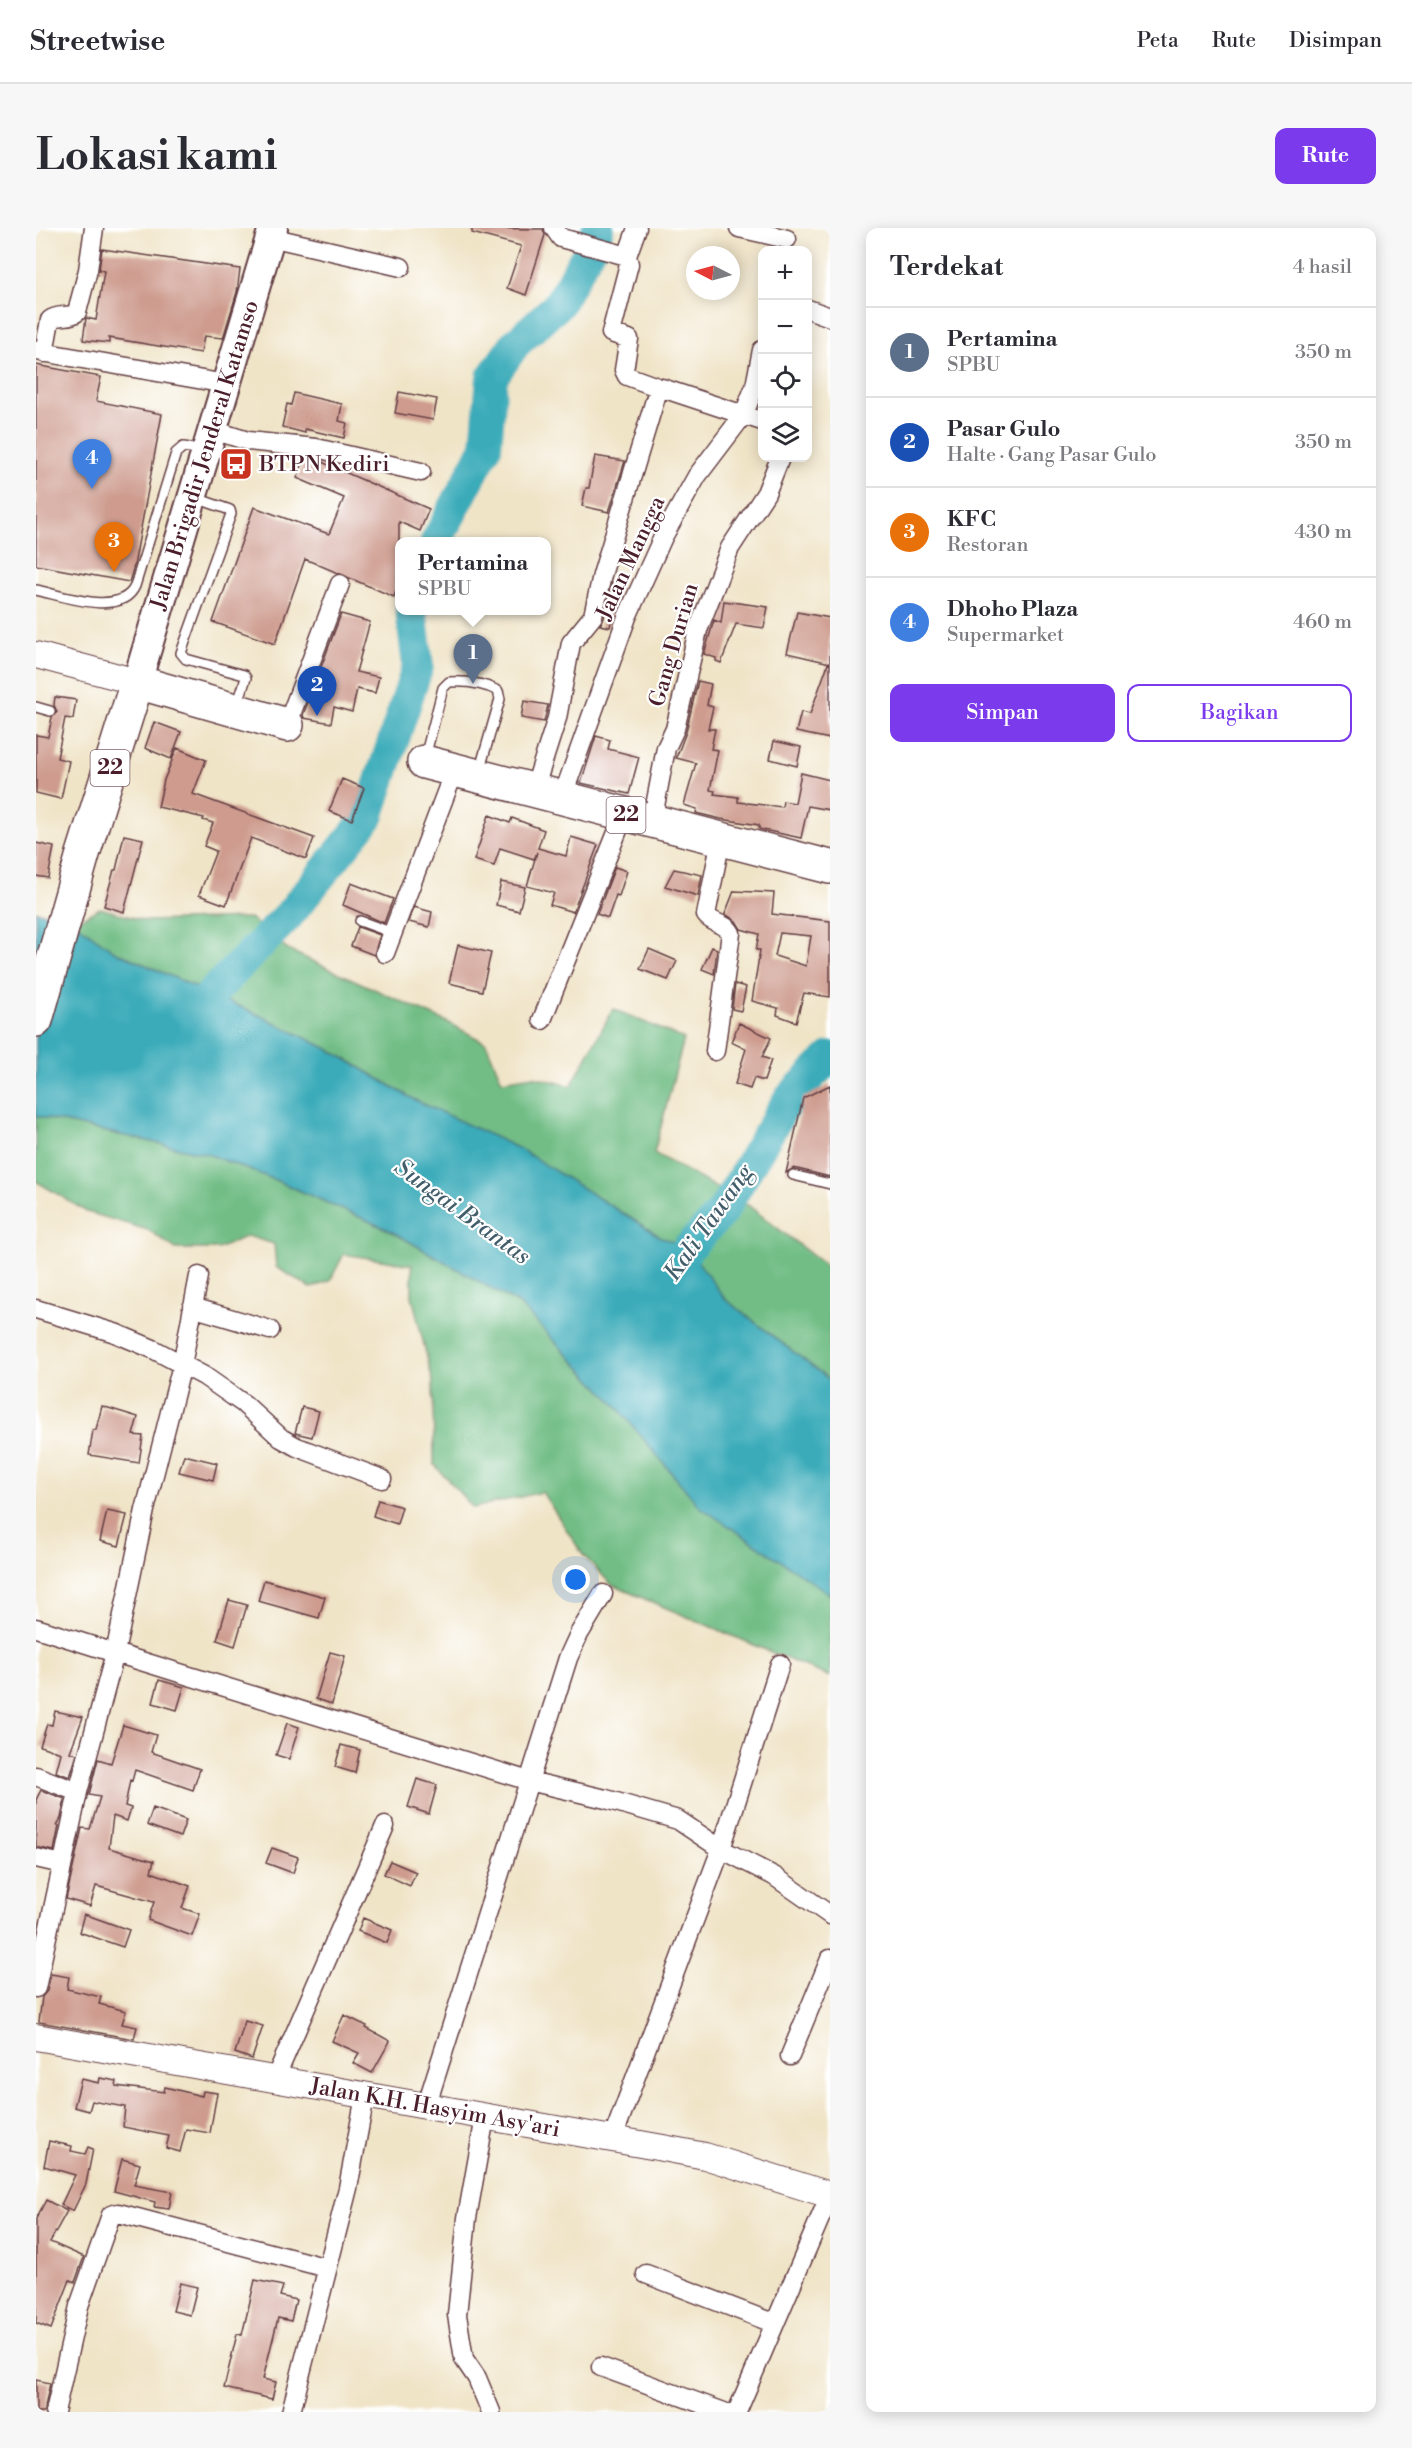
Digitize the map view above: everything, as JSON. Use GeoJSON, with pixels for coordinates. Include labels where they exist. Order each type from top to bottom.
{"type":"FeatureCollection","features":[{"type":"Feature","properties":{"kind":"highway","name":"22"},"geometry":{"type":"LineString","coordinates":[[36,1020],[83,854],[137,682]]}},
{"type":"Feature","properties":{"kind":"highway"},"geometry":{"type":"LineString","coordinates":[[137,682],[287,725]]}},
{"type":"Feature","properties":{"kind":"highway","name":"22"},"geometry":{"type":"LineString","coordinates":[[452,769],[830,866]]}},
{"type":"Feature","properties":{"kind":"main road","name":"Jalan Brigadir Jenderal Katamso"},"geometry":{"type":"LineString","coordinates":[[137,682],[271,233]]}},
{"type":"Feature","properties":{"kind":"street"},"geometry":{"type":"LineString","coordinates":[[94,228],[88,270],[77,312],[73,316],[55,316],[50,320],[40,352],[226,384]]}},
{"type":"Feature","properties":{"kind":"street"},"geometry":{"type":"LineString","coordinates":[[554,228],[561,238],[627,256]]}},
{"type":"Feature","properties":{"kind":"street"},"geometry":{"type":"LineString","coordinates":[[637,228],[627,256],[629,264],[611,333],[629,339],[624,370],[627,376],[758,419]]}},
{"type":"Feature","properties":{"kind":"street"},"geometry":{"type":"LineString","coordinates":[[739,228],[787,239]]}},
{"type":"Feature","properties":{"kind":"street"},"geometry":{"type":"LineString","coordinates":[[271,233],[401,267]]}},
{"type":"Feature","properties":{"kind":"street"},"geometry":{"type":"LineString","coordinates":[[812,311],[830,317]]}},
{"type":"Feature","properties":{"kind":"street","name":"Jalan Mangga"},"geometry":{"type":"LineString","coordinates":[[548,794],[663,537],[697,476],[744,414],[755,386],[761,354]]}},
{"type":"Feature","properties":{"kind":"street"},"geometry":{"type":"LineString","coordinates":[[548,794],[557,718],[571,643],[593,616],[602,575],[660,388]]}},
{"type":"Feature","properties":{"kind":"street"},"geometry":{"type":"LineString","coordinates":[[209,440],[248,441],[316,448],[421,472]]}},
{"type":"Feature","properties":{"kind":"street","name":"Gang Durian"},"geometry":{"type":"LineString","coordinates":[[542,1020],[638,818],[675,729],[698,630],[730,548],[766,493],[778,462]]}},
{"type":"Feature","properties":{"kind":"street"},"geometry":{"type":"LineString","coordinates":[[287,725],[340,584]]}},
{"type":"Feature","properties":{"kind":"street"},"geometry":{"type":"LineString","coordinates":[[36,655],[137,682]]}},
{"type":"Feature","properties":{"kind":"street"},"geometry":{"type":"LineString","coordinates":[[385,953],[452,769]]}},
{"type":"Feature","properties":{"kind":"street"},"geometry":{"type":"LineString","coordinates":[[715,1051],[731,933],[728,928],[706,915],[721,839]]}},
{"type":"Feature","properties":{"kind":"street"},"geometry":{"type":"LineString","coordinates":[[36,1988],[78,1792],[115,1653],[145,1510],[182,1365],[199,1276]]}},
{"type":"Feature","properties":{"kind":"street"},"geometry":{"type":"LineString","coordinates":[[192,1307],[270,1330]]}},
{"type":"Feature","properties":{"kind":"street"},"geometry":{"type":"LineString","coordinates":[[36,1309],[137,1341],[204,1376],[244,1404],[268,1428],[289,1443],[314,1455],[382,1479]]}},
{"type":"Feature","properties":{"kind":"street"},"geometry":{"type":"LineString","coordinates":[[426,2107],[568,1658],[579,1634],[603,1594]]}},
{"type":"Feature","properties":{"kind":"street"},"geometry":{"type":"LineString","coordinates":[[36,1628],[529,1781],[606,1799],[678,1820],[722,1849],[774,1876],[830,1915]]}},
{"type":"Feature","properties":{"kind":"street"},"geometry":{"type":"LineString","coordinates":[[612,2140],[722,1849],[780,1664]]}},
{"type":"Feature","properties":{"kind":"street"},"geometry":{"type":"LineString","coordinates":[[36,1776],[78,1792]]}},
{"type":"Feature","properties":{"kind":"street"},"geometry":{"type":"LineString","coordinates":[[275,2079],[385,1826]]}},
{"type":"Feature","properties":{"kind":"street"},"geometry":{"type":"LineString","coordinates":[[36,1858],[62,1864]]}},
{"type":"Feature","properties":{"kind":"street"},"geometry":{"type":"LineString","coordinates":[[790,2056],[830,1959]]}},
{"type":"Feature","properties":{"kind":"street","name":"Jalan K.H. Hasyim Asy'ari"},"geometry":{"type":"LineString","coordinates":[[36,2037],[705,2156],[830,2195]]}},
{"type":"Feature","properties":{"kind":"street"},"geometry":{"type":"LineString","coordinates":[[291,2412],[348,2188],[365,2096]]}},
{"type":"Feature","properties":{"kind":"street"},"geometry":{"type":"LineString","coordinates":[[485,2117],[467,2218],[457,2315],[464,2359],[477,2378],[491,2412]]}},
{"type":"Feature","properties":{"kind":"street"},"geometry":{"type":"LineString","coordinates":[[737,2412],[773,2323],[830,2195]]}},
{"type":"Feature","properties":{"kind":"street"},"geometry":{"type":"LineString","coordinates":[[55,2412],[79,2306],[111,2215],[126,2214],[327,2268]]}},
{"type":"Feature","properties":{"kind":"street"},"geometry":{"type":"LineString","coordinates":[[646,2274],[773,2323]]}},
{"type":"Feature","properties":{"kind":"street"},"geometry":{"type":"LineString","coordinates":[[601,2367],[724,2412]]}},
{"type":"Feature","properties":{"kind":"lane"},"geometry":{"type":"LineString","coordinates":[[36,590],[105,604],[129,595],[135,586],[176,453],[183,447],[209,440]]}},
{"type":"Feature","properties":{"kind":"lane"},"geometry":{"type":"LineString","coordinates":[[192,497],[220,505],[230,510],[231,514],[181,653],[186,659],[244,675],[246,678],[235,711]]}},
{"type":"Feature","properties":{"kind":"lane"},"geometry":{"type":"LineString","coordinates":[[464,681],[491,687],[498,691],[500,699],[452,769],[443,688],[449,682],[464,681]]}},
{"type":"Feature","properties":{"kind":"lane"},"geometry":{"type":"LineString","coordinates":[[36,707],[50,711]]}},
{"type":"Feature","properties":{"kind":"lane"},"geometry":{"type":"LineString","coordinates":[[360,921],[393,933]]}},
{"type":"Feature","properties":{"kind":"lane"},"geometry":{"type":"LineString","coordinates":[[792,1175],[830,1184]]}},
{"type":"Feature","properties":{"kind":"green space"},"geometry":{"type":"Polygon","coordinates":[[[100,908],[145,921],[250,918],[288,950],[449,1023],[486,1043],[502,1081],[533,1076],[571,1086],[613,1009],[684,1039],[654,1153],[749,1206],[830,1269],[830,1380],[725,1299],[413,1099],[332,1051],[261,1016],[114,951],[74,922],[100,908]]]}},
{"type":"Feature","properties":{"kind":"green space"},"geometry":{"type":"Polygon","coordinates":[[[36,1116],[210,1155],[273,1179],[389,1230],[519,1304],[611,1400],[769,1552],[830,1594],[830,1677],[612,1585],[583,1555],[542,1492],[473,1508],[434,1464],[433,1382],[412,1296],[412,1265],[344,1254],[330,1281],[311,1288],[276,1267],[274,1244],[247,1236],[218,1249],[176,1249],[148,1230],[87,1212],[36,1181],[36,1116]]]}},
{"type":"Feature","properties":{"kind":"water","name":"Sungai Brantas"},"geometry":{"type":"Polygon","coordinates":[[[36,911],[74,922],[114,951],[261,1016],[332,1051],[413,1099],[520,1149],[661,1237],[688,1248],[725,1299],[830,1380],[830,1594],[700,1507],[611,1400],[519,1304],[389,1230],[273,1179],[210,1155],[36,1116],[36,911]]]}},
{"type":"Feature","properties":{"kind":"building"},"geometry":{"type":"Polygon","coordinates":[[[472,228],[543,229],[545,235],[526,295],[507,288],[521,246],[472,233],[472,228]]]}},
{"type":"Feature","properties":{"kind":"building"},"geometry":{"type":"Polygon","coordinates":[[[102,249],[240,269],[237,292],[223,338],[204,336],[201,353],[109,338],[109,343],[83,340],[86,318],[96,320],[104,271],[99,270],[102,249]]]}},
{"type":"Feature","properties":{"kind":"building"},"geometry":{"type":"Polygon","coordinates":[[[36,365],[101,377],[96,401],[162,414],[134,566],[129,582],[36,565],[36,365]]]}},
{"type":"Feature","properties":{"kind":"building"},"geometry":{"type":"Polygon","coordinates":[[[399,392],[437,399],[433,420],[395,413],[399,392]]]}},
{"type":"Feature","properties":{"kind":"building"},"geometry":{"type":"Polygon","coordinates":[[[294,393],[342,404],[339,421],[347,423],[344,438],[305,429],[305,433],[282,427],[287,404],[291,405],[294,393]]]}},
{"type":"Feature","properties":{"kind":"building"},"geometry":{"type":"Polygon","coordinates":[[[595,456],[625,461],[609,512],[582,506],[586,488],[589,488],[595,456]]]}},
{"type":"Feature","properties":{"kind":"building"},"geometry":{"type":"Polygon","coordinates":[[[305,458],[315,459],[429,509],[420,531],[399,522],[399,537],[395,537],[394,597],[305,559],[275,644],[213,622],[254,507],[329,534],[344,498],[297,478],[305,458]]]}},
{"type":"Feature","properties":{"kind":"building"},"geometry":{"type":"Polygon","coordinates":[[[612,582],[619,583],[610,627],[600,625],[604,618],[612,582]]]}},
{"type":"Feature","properties":{"kind":"building"},"geometry":{"type":"Polygon","coordinates":[[[724,601],[768,607],[764,628],[736,624],[721,663],[716,661],[716,658],[704,654],[714,620],[721,623],[724,601]]]}},
{"type":"Feature","properties":{"kind":"building"},"geometry":{"type":"Polygon","coordinates":[[[797,612],[830,618],[830,663],[787,653],[797,612]]]}},
{"type":"Feature","properties":{"kind":"building"},"geometry":{"type":"Polygon","coordinates":[[[341,614],[370,622],[356,672],[379,677],[375,693],[357,689],[352,712],[334,707],[331,723],[304,718],[303,715],[341,614]]]}},
{"type":"Feature","properties":{"kind":"building"},"geometry":{"type":"Polygon","coordinates":[[[828,664],[830,664],[830,739],[796,732],[801,712],[810,714],[828,664]]]}},
{"type":"Feature","properties":{"kind":"building"},"geometry":{"type":"Polygon","coordinates":[[[698,681],[711,684],[707,705],[713,707],[708,729],[715,729],[711,749],[718,750],[710,790],[715,791],[714,794],[738,797],[738,802],[782,807],[783,801],[795,803],[801,773],[830,780],[830,810],[808,806],[801,838],[759,829],[759,825],[696,813],[697,809],[684,805],[696,763],[676,758],[686,732],[698,681]]]}},
{"type":"Feature","properties":{"kind":"building"},"geometry":{"type":"Polygon","coordinates":[[[55,697],[76,700],[73,719],[65,718],[57,758],[69,761],[61,799],[36,793],[36,735],[48,737],[52,717],[57,712],[54,705],[55,697]]]}},
{"type":"Feature","properties":{"kind":"building"},"geometry":{"type":"Polygon","coordinates":[[[524,701],[548,705],[544,722],[521,718],[524,701]]]}},
{"type":"Feature","properties":{"kind":"building"},"geometry":{"type":"Polygon","coordinates":[[[154,722],[181,732],[171,759],[145,748],[154,722]]]}},
{"type":"Feature","properties":{"kind":"building"},"geometry":{"type":"Polygon","coordinates":[[[596,736],[610,740],[608,749],[639,757],[629,794],[581,783],[596,736]]]}},
{"type":"Feature","properties":{"kind":"building"},"geometry":{"type":"Polygon","coordinates":[[[774,741],[801,747],[797,766],[770,759],[774,741]]]}},
{"type":"Feature","properties":{"kind":"building"},"geometry":{"type":"Polygon","coordinates":[[[177,748],[206,760],[193,794],[314,838],[306,859],[251,838],[226,905],[199,895],[216,851],[204,846],[213,823],[203,820],[204,818],[158,807],[164,780],[177,748]]]}},
{"type":"Feature","properties":{"kind":"building"},"geometry":{"type":"Polygon","coordinates":[[[342,779],[364,788],[352,820],[329,811],[342,779]]]}},
{"type":"Feature","properties":{"kind":"building"},"geometry":{"type":"Polygon","coordinates":[[[489,815],[510,823],[512,818],[544,830],[538,848],[566,856],[571,837],[598,845],[573,912],[550,905],[554,893],[527,886],[537,852],[534,859],[500,848],[494,866],[474,860],[489,815]]]}},
{"type":"Feature","properties":{"kind":"building"},"geometry":{"type":"Polygon","coordinates":[[[124,835],[143,839],[124,912],[104,906],[124,835]]]}},
{"type":"Feature","properties":{"kind":"building"},"geometry":{"type":"Polygon","coordinates":[[[36,843],[54,847],[48,878],[36,876],[36,843]]]}},
{"type":"Feature","properties":{"kind":"building"},"geometry":{"type":"Polygon","coordinates":[[[615,867],[627,871],[619,896],[616,895],[608,918],[597,914],[615,867]]]}},
{"type":"Feature","properties":{"kind":"building"},"geometry":{"type":"Polygon","coordinates":[[[674,869],[702,875],[698,896],[665,886],[674,869]]]}},
{"type":"Feature","properties":{"kind":"building"},"geometry":{"type":"Polygon","coordinates":[[[501,882],[525,887],[519,911],[496,905],[501,882]]]}},
{"type":"Feature","properties":{"kind":"building"},"geometry":{"type":"Polygon","coordinates":[[[351,883],[393,899],[384,923],[343,905],[351,883]]]}},
{"type":"Feature","properties":{"kind":"building"},"geometry":{"type":"Polygon","coordinates":[[[734,891],[774,893],[772,914],[830,921],[830,997],[804,993],[796,1022],[777,1015],[778,1008],[752,1001],[760,950],[756,950],[759,934],[741,929],[736,921],[725,914],[734,891]],[[780,933],[775,956],[806,966],[811,936],[780,933]]]}},
{"type":"Feature","properties":{"kind":"building"},"geometry":{"type":"Polygon","coordinates":[[[414,907],[432,912],[429,927],[409,922],[414,907]]]}},
{"type":"Feature","properties":{"kind":"building"},"geometry":{"type":"Polygon","coordinates":[[[358,927],[380,935],[374,955],[351,946],[358,927]]]}},
{"type":"Feature","properties":{"kind":"building"},"geometry":{"type":"Polygon","coordinates":[[[458,945],[491,953],[482,991],[449,983],[458,945]]]}},
{"type":"Feature","properties":{"kind":"building"},"geometry":{"type":"Polygon","coordinates":[[[712,947],[717,949],[714,974],[702,969],[712,947]]]}},
{"type":"Feature","properties":{"kind":"building"},"geometry":{"type":"Polygon","coordinates":[[[649,949],[677,961],[668,980],[640,969],[649,949]]]}},
{"type":"Feature","properties":{"kind":"building"},"geometry":{"type":"Polygon","coordinates":[[[735,984],[746,987],[741,1011],[732,1009],[735,984]]]}},
{"type":"Feature","properties":{"kind":"building"},"geometry":{"type":"Polygon","coordinates":[[[739,1023],[771,1038],[762,1057],[771,1060],[764,1081],[754,1078],[750,1089],[735,1084],[746,1049],[731,1042],[739,1023]]]}},
{"type":"Feature","properties":{"kind":"building"},"geometry":{"type":"Polygon","coordinates":[[[830,1085],[830,1177],[794,1168],[786,1173],[803,1098],[830,1085]]]}},
{"type":"Feature","properties":{"kind":"building"},"geometry":{"type":"Polygon","coordinates":[[[102,1406],[138,1417],[133,1435],[143,1436],[139,1463],[89,1455],[93,1430],[96,1430],[102,1406]]]}},
{"type":"Feature","properties":{"kind":"building"},"geometry":{"type":"Polygon","coordinates":[[[302,1407],[319,1411],[312,1437],[295,1433],[302,1407]]]}},
{"type":"Feature","properties":{"kind":"building"},"geometry":{"type":"Polygon","coordinates":[[[184,1455],[217,1463],[213,1480],[179,1472],[184,1455]]]}},
{"type":"Feature","properties":{"kind":"building"},"geometry":{"type":"Polygon","coordinates":[[[378,1500],[402,1507],[397,1524],[373,1516],[378,1500]]]}},
{"type":"Feature","properties":{"kind":"building"},"geometry":{"type":"Polygon","coordinates":[[[107,1511],[127,1515],[119,1546],[100,1541],[107,1511]]]}},
{"type":"Feature","properties":{"kind":"building"},"geometry":{"type":"Polygon","coordinates":[[[264,1580],[325,1597],[319,1618],[258,1601],[264,1580]]]}},
{"type":"Feature","properties":{"kind":"building"},"geometry":{"type":"Polygon","coordinates":[[[229,1600],[247,1605],[235,1646],[217,1640],[229,1600]]]}},
{"type":"Feature","properties":{"kind":"building"},"geometry":{"type":"Polygon","coordinates":[[[330,1652],[345,1656],[332,1704],[316,1699],[330,1652]]]}},
{"type":"Feature","properties":{"kind":"building"},"geometry":{"type":"Polygon","coordinates":[[[159,1680],[184,1687],[177,1710],[153,1703],[159,1680]]]}},
{"type":"Feature","properties":{"kind":"building"},"geometry":{"type":"Polygon","coordinates":[[[55,1711],[83,1717],[70,1752],[77,1754],[70,1777],[56,1772],[61,1753],[40,1746],[47,1724],[52,1725],[55,1711]]]}},
{"type":"Feature","properties":{"kind":"building"},"geometry":{"type":"Polygon","coordinates":[[[287,1723],[299,1727],[289,1759],[276,1755],[287,1723]]]}},
{"type":"Feature","properties":{"kind":"building"},"geometry":{"type":"Polygon","coordinates":[[[123,1725],[156,1735],[151,1752],[200,1769],[193,1790],[135,1770],[132,1781],[130,1780],[125,1806],[131,1808],[127,1821],[113,1816],[109,1848],[154,1861],[151,1872],[190,1886],[182,1908],[200,1914],[192,1936],[148,1920],[154,1902],[96,1886],[90,1906],[66,1899],[82,1828],[90,1829],[100,1797],[89,1795],[98,1759],[111,1763],[123,1725]]]}},
{"type":"Feature","properties":{"kind":"building"},"geometry":{"type":"Polygon","coordinates":[[[341,1745],[360,1750],[355,1773],[335,1767],[341,1745]]]}},
{"type":"Feature","properties":{"kind":"building"},"geometry":{"type":"Polygon","coordinates":[[[417,1779],[437,1785],[429,1814],[408,1807],[417,1779]]]}},
{"type":"Feature","properties":{"kind":"building"},"geometry":{"type":"Polygon","coordinates":[[[41,1790],[65,1799],[57,1826],[59,1826],[54,1851],[36,1847],[36,1800],[41,1790]]]}},
{"type":"Feature","properties":{"kind":"building"},"geometry":{"type":"Polygon","coordinates":[[[153,1808],[186,1820],[180,1837],[147,1825],[153,1808]]]}},
{"type":"Feature","properties":{"kind":"building"},"geometry":{"type":"Polygon","coordinates":[[[272,1848],[298,1857],[293,1873],[266,1863],[272,1848]]]}},
{"type":"Feature","properties":{"kind":"building"},"geometry":{"type":"Polygon","coordinates":[[[390,1861],[416,1872],[410,1886],[384,1874],[390,1861]]]}},
{"type":"Feature","properties":{"kind":"building"},"geometry":{"type":"Polygon","coordinates":[[[84,1914],[129,1930],[123,1947],[79,1932],[84,1914]]]}},
{"type":"Feature","properties":{"kind":"building"},"geometry":{"type":"Polygon","coordinates":[[[363,1918],[392,1930],[387,1943],[358,1931],[363,1918]]]}},
{"type":"Feature","properties":{"kind":"building"},"geometry":{"type":"Polygon","coordinates":[[[51,1974],[69,1977],[67,1989],[101,1997],[99,2004],[126,2011],[122,2024],[137,2027],[134,2039],[39,2022],[42,1997],[47,1991],[51,1974]]]}},
{"type":"Feature","properties":{"kind":"building"},"geometry":{"type":"Polygon","coordinates":[[[344,2015],[390,2041],[372,2073],[353,2063],[359,2053],[332,2041],[344,2015]]]}},
{"type":"Feature","properties":{"kind":"building"},"geometry":{"type":"Polygon","coordinates":[[[245,2021],[263,2026],[252,2059],[235,2053],[245,2021]]]}},
{"type":"Feature","properties":{"kind":"building"},"geometry":{"type":"Polygon","coordinates":[[[100,2078],[117,2081],[116,2086],[164,2092],[165,2087],[202,2096],[203,2091],[217,2093],[210,2133],[186,2129],[180,2152],[166,2148],[169,2136],[123,2127],[125,2107],[92,2101],[89,2111],[74,2107],[81,2079],[99,2083],[100,2078]]]}},
{"type":"Feature","properties":{"kind":"building"},"geometry":{"type":"Polygon","coordinates":[[[49,2141],[72,2146],[71,2151],[85,2154],[88,2147],[93,2149],[86,2184],[73,2211],[61,2205],[75,2175],[44,2166],[49,2141]]]}},
{"type":"Feature","properties":{"kind":"building"},"geometry":{"type":"Polygon","coordinates":[[[122,2159],[140,2164],[134,2185],[172,2192],[169,2209],[154,2207],[155,2202],[114,2191],[122,2159]]]}},
{"type":"Feature","properties":{"kind":"building"},"geometry":{"type":"Polygon","coordinates":[[[46,2200],[67,2211],[50,2242],[84,2257],[75,2282],[70,2280],[51,2329],[36,2323],[36,2219],[46,2200]]]}},
{"type":"Feature","properties":{"kind":"building"},"geometry":{"type":"Polygon","coordinates":[[[255,2280],[283,2286],[280,2296],[296,2300],[291,2321],[278,2318],[263,2379],[276,2382],[272,2399],[224,2388],[237,2334],[242,2335],[255,2280]]]}},
{"type":"Feature","properties":{"kind":"building"},"geometry":{"type":"Polygon","coordinates":[[[180,2283],[197,2287],[190,2315],[173,2311],[180,2283]]]}},
{"type":"Feature","properties":{"kind":"building"},"geometry":{"type":"Polygon","coordinates":[[[36,2380],[50,2383],[44,2412],[36,2412],[36,2380]]]}},
{"type":"Feature","properties":{"kind":"waterway"},"geometry":{"type":"LineString","coordinates":[[439,537],[486,447],[492,377],[515,344],[558,305],[590,249],[598,228]]}},
{"type":"Feature","properties":{"kind":"waterway"},"geometry":{"type":"LineString","coordinates":[[188,1028],[212,993],[288,916],[368,817],[418,666],[412,615]]}},
{"type":"Feature","properties":{"kind":"waterway","name":"Kali Tawang"},"geometry":{"type":"LineString","coordinates":[[667,1283],[688,1248],[722,1212],[789,1098],[830,1057]]}},
{"type":"Feature","properties":{"kind":"place","name":"BTPN Kediri"},"geometry":{"type":"Point","coordinates":[236,464]}},
{"type":"Feature","properties":{"kind":"place","name":"Dhoho Plaza"},"geometry":{"type":"Point","coordinates":[92,489]}},
{"type":"Feature","properties":{"kind":"place","name":"KFC"},"geometry":{"type":"Point","coordinates":[114,572]}},
{"type":"Feature","properties":{"kind":"place","name":"Pertamina"},"geometry":{"type":"Point","coordinates":[473,684]}},
{"type":"Feature","properties":{"kind":"place","name":"Pasar Gulo"},"geometry":{"type":"Point","coordinates":[317,716]}}]}
